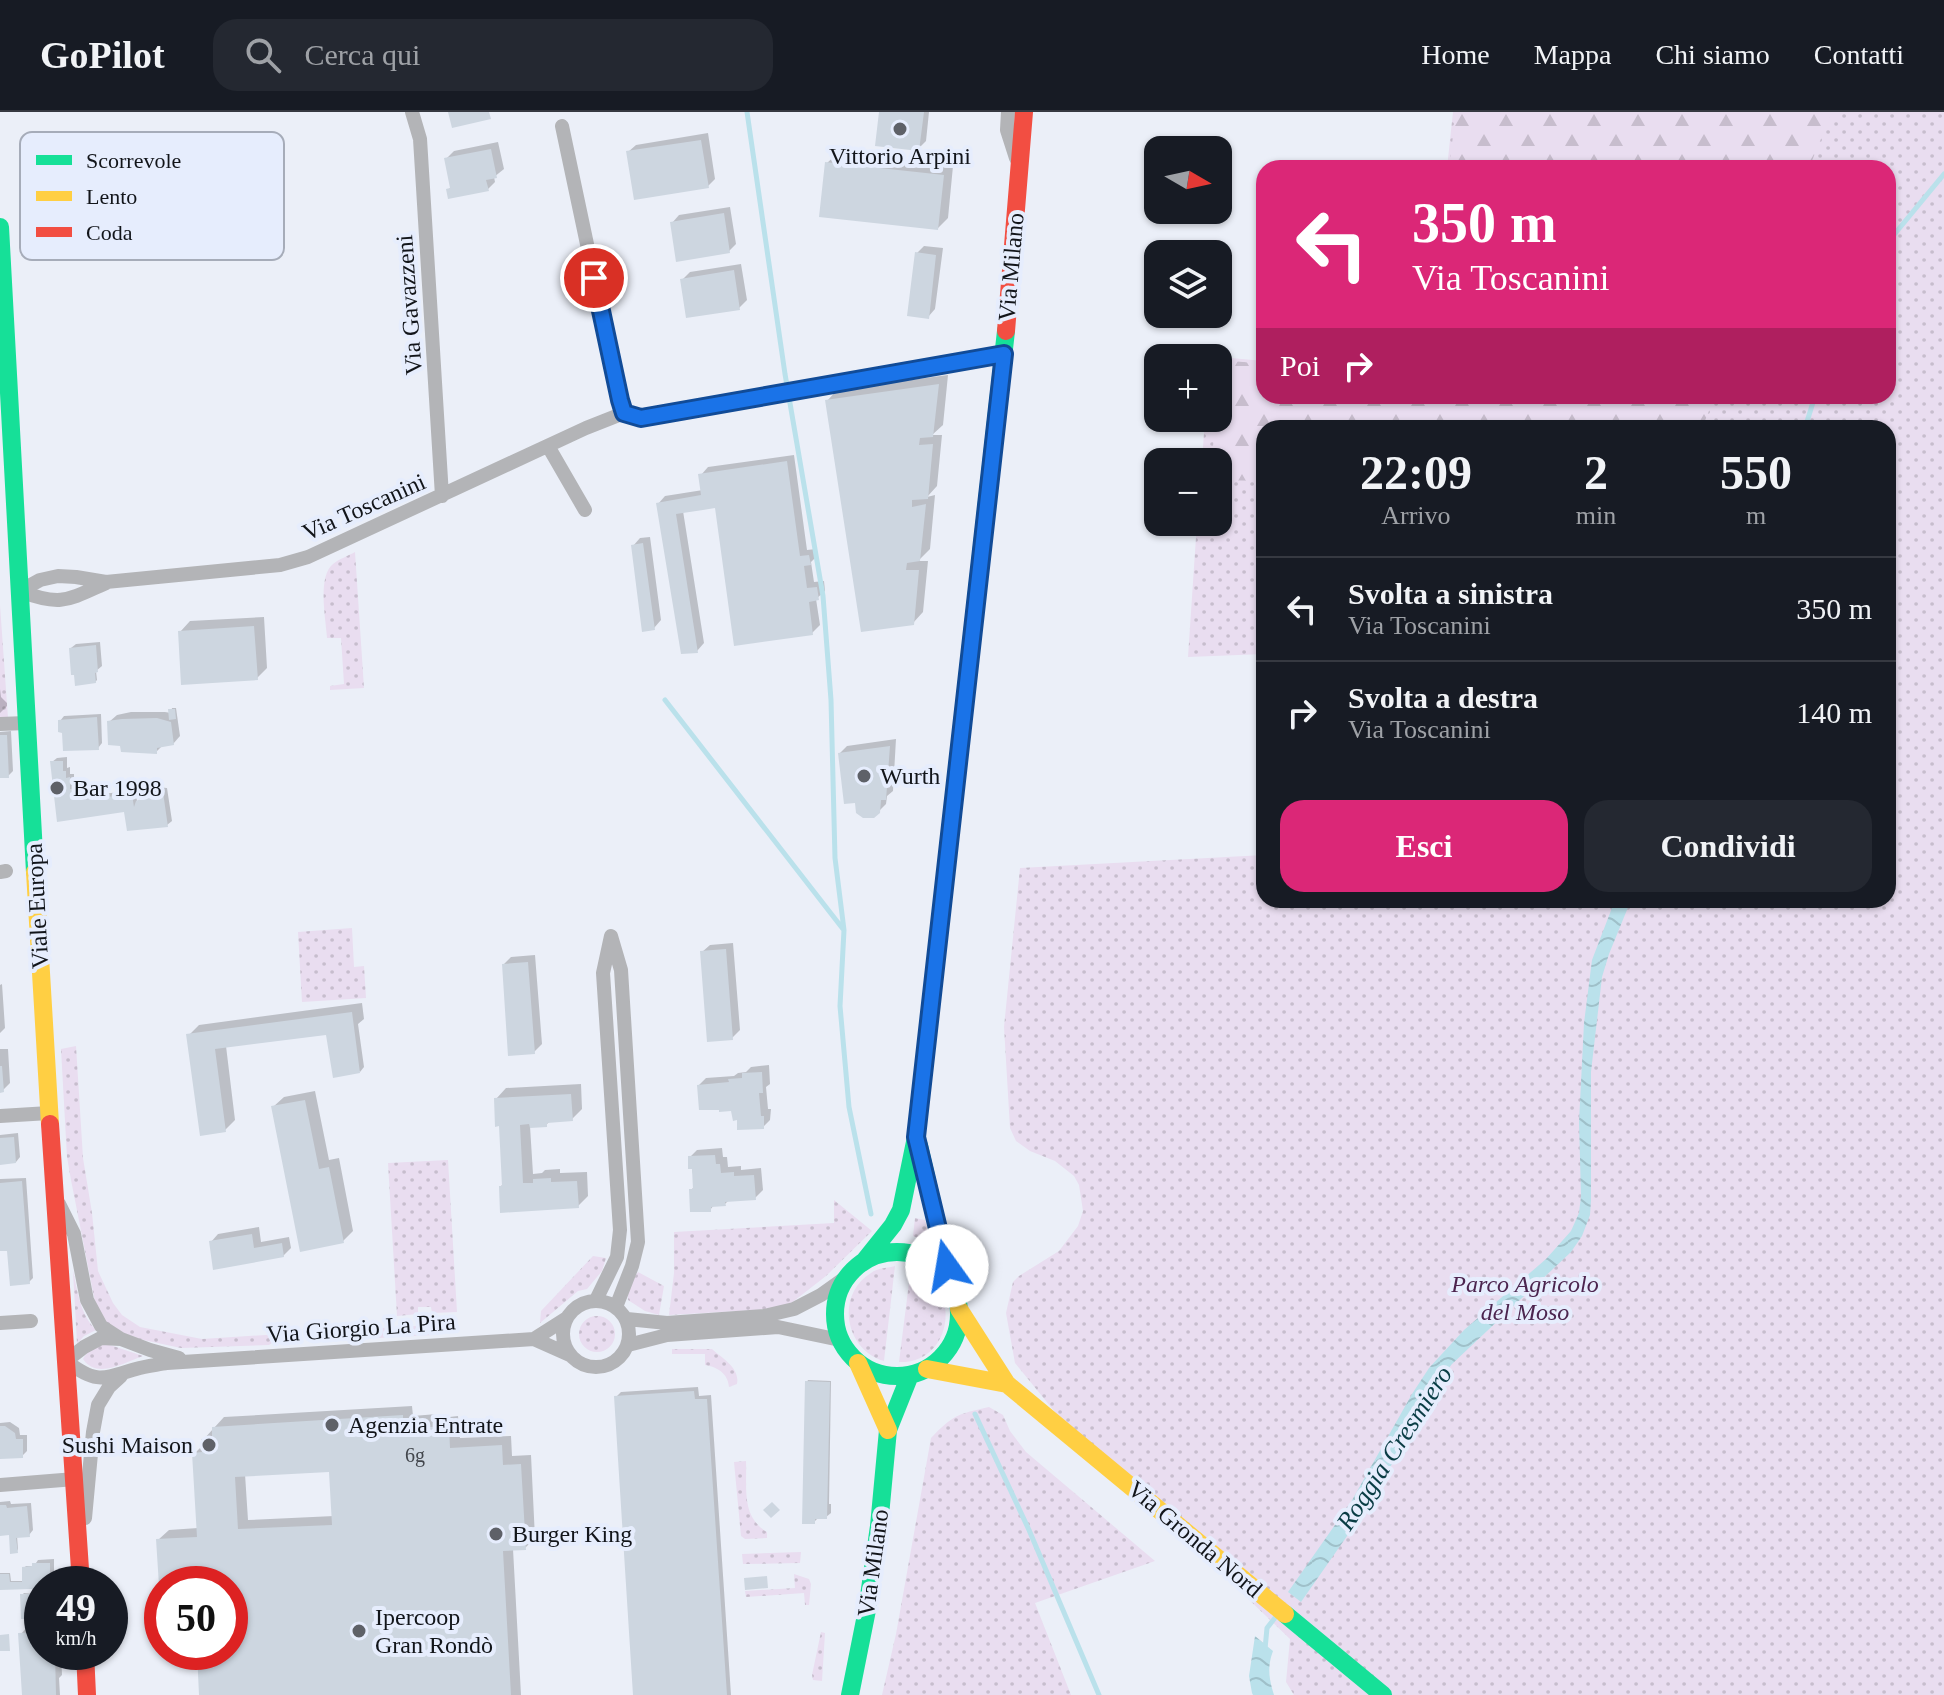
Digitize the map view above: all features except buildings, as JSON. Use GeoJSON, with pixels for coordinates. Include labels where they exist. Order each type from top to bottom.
{"type":"FeatureCollection","features":[{"type":"Feature","properties":{"kind":"main road","name":"Via Milano"},"geometry":{"type":"LineString","coordinates":[[840,1340],[835,1324],[835,1306],[840,1290],[849,1275],[893,1225],[901,1210],[916,1137],[1004,354],[1024,112]]}},
{"type":"Feature","properties":{"kind":"main road","name":"Viale Europa"},"geometry":{"type":"LineString","coordinates":[[0,227],[49,1113],[80,1566]]}},
{"type":"Feature","properties":{"kind":"main road","name":"Via Milano"},"geometry":{"type":"LineString","coordinates":[[850,1695],[867,1610],[888,1430],[919,1372],[941,1358],[952,1344],[957,1327],[959,1309],[916,1137]]}},
{"type":"Feature","properties":{"kind":"main road"},"geometry":{"type":"LineString","coordinates":[[865,1260],[897,1252],[914,1254],[929,1261],[952,1285]]}},
{"type":"Feature","properties":{"kind":"main road","name":"Via Gronda Nord"},"geometry":{"type":"LineString","coordinates":[[959,1309],[1007,1384],[1383,1695]]}},
{"type":"Feature","properties":{"kind":"main road"},"geometry":{"type":"LineString","coordinates":[[840,1340],[858,1363],[869,1370],[896,1376],[919,1372]]}},
{"type":"Feature","properties":{"kind":"main road"},"geometry":{"type":"LineString","coordinates":[[858,1363],[888,1430]]}},
{"type":"Feature","properties":{"kind":"main road","name":"Via Gronda Nord"},"geometry":{"type":"LineString","coordinates":[[919,1372],[1007,1384]]}},
{"type":"Feature","properties":{"kind":"main road"},"geometry":{"type":"LineString","coordinates":[[86,1670],[87,1695]]}},
{"type":"Feature","properties":{"kind":"street","name":"Via Gavazzeni"},"geometry":{"type":"LineString","coordinates":[[412,112],[420,139],[442,496]]}},
{"type":"Feature","properties":{"kind":"street"},"geometry":{"type":"LineString","coordinates":[[1008,112],[1007,130],[1019,168]]}},
{"type":"Feature","properties":{"kind":"street"},"geometry":{"type":"LineString","coordinates":[[562,126],[624,413]]}},
{"type":"Feature","properties":{"kind":"street","name":"Via Toscanini"},"geometry":{"type":"LineString","coordinates":[[20,591],[40,580],[58,576],[106,582],[280,565],[308,557],[624,413],[641,418],[1004,354]]}},
{"type":"Feature","properties":{"kind":"street"},"geometry":{"type":"LineString","coordinates":[[548,446],[585,510]]}},
{"type":"Feature","properties":{"kind":"street","name":"Via Toscanini"},"geometry":{"type":"LineString","coordinates":[[20,591],[41,599],[59,601],[106,582]]}},
{"type":"Feature","properties":{"kind":"street"},"geometry":{"type":"LineString","coordinates":[[0,724],[26,723]]}},
{"type":"Feature","properties":{"kind":"street"},"geometry":{"type":"LineString","coordinates":[[596,1300],[617,1257],[620,1230],[603,973],[611,936],[621,970],[638,1242],[616,1307]]}},
{"type":"Feature","properties":{"kind":"street"},"geometry":{"type":"LineString","coordinates":[[609,1083],[629,1082]]}},
{"type":"Feature","properties":{"kind":"street"},"geometry":{"type":"LineString","coordinates":[[0,1116],[49,1113]]}},
{"type":"Feature","properties":{"kind":"street"},"geometry":{"type":"LineString","coordinates":[[613,1141],[632,1140]]}},
{"type":"Feature","properties":{"kind":"street"},"geometry":{"type":"LineString","coordinates":[[54,1195],[74,1234],[87,1300],[101,1326],[121,1339],[191,1361]]}},
{"type":"Feature","properties":{"kind":"street"},"geometry":{"type":"LineString","coordinates":[[627,1319],[667,1323],[764,1316],[794,1309],[849,1275]]}},
{"type":"Feature","properties":{"kind":"street"},"geometry":{"type":"LineString","coordinates":[[596,1300],[616,1307],[627,1319],[629,1328],[628,1345],[619,1359],[604,1367],[589,1367],[578,1362],[565,1346],[563,1327],[567,1318],[579,1305],[596,1300]]}},
{"type":"Feature","properties":{"kind":"street","name":"Via Giorgio La Pira"},"geometry":{"type":"LineString","coordinates":[[534,1339],[567,1318]]}},
{"type":"Feature","properties":{"kind":"street"},"geometry":{"type":"LineString","coordinates":[[0,1323],[31,1321]]}},
{"type":"Feature","properties":{"kind":"street"},"geometry":{"type":"LineString","coordinates":[[628,1345],[667,1335],[778,1327],[840,1340]]}},
{"type":"Feature","properties":{"kind":"street"},"geometry":{"type":"LineString","coordinates":[[121,1339],[101,1338],[66,1361],[80,1372],[104,1378],[137,1368],[191,1361]]}},
{"type":"Feature","properties":{"kind":"street","name":"Via Giorgio La Pira"},"geometry":{"type":"LineString","coordinates":[[191,1361],[534,1339],[570,1355]]}},
{"type":"Feature","properties":{"kind":"street"},"geometry":{"type":"LineString","coordinates":[[79,1550],[98,1405],[109,1387],[123,1374]]}},
{"type":"Feature","properties":{"kind":"street"},"geometry":{"type":"LineString","coordinates":[[0,1485],[75,1479]]}},
{"type":"Feature","properties":{"kind":"green space","name":"Parco Agricolo del Moso"},"geometry":{"type":"Polygon","coordinates":[[[1453,112],[1944,112],[1944,1695],[1294,1695],[1286,1682],[1290,1639],[1059,1417],[1015,1363],[1006,1313],[1013,1282],[1059,1251],[1078,1226],[1083,1211],[1079,1185],[1074,1176],[1055,1161],[1030,1151],[1016,1141],[1010,1128],[1004,1027],[1020,868],[1256,855],[1256,908],[1896,908],[1896,420],[1256,420],[1256,654],[1188,657],[1196,536],[1232,536],[1232,448],[1203,448],[1204,432],[1232,432],[1232,358],[1256,360],[1256,404],[1896,404],[1896,160],[1448,160],[1453,112]]]}},
{"type":"Feature","properties":{"kind":"green space"},"geometry":{"type":"Polygon","coordinates":[[[1456,112],[1832,112],[1812,160],[1450,160],[1456,112]]]}},
{"type":"Feature","properties":{"kind":"green space"},"geometry":{"type":"Polygon","coordinates":[[[1232,361],[1256,363],[1256,404],[1712,404],[1705,420],[1256,420],[1256,481],[1232,480],[1232,448],[1213,448],[1214,432],[1232,432],[1232,361]]]}},
{"type":"Feature","properties":{"kind":"green space"},"geometry":{"type":"Polygon","coordinates":[[[355,552],[364,688],[330,690],[330,686],[344,684],[341,638],[327,638],[325,579],[333,564],[355,552]]]}},
{"type":"Feature","properties":{"kind":"green space"},"geometry":{"type":"Polygon","coordinates":[[[0,605],[8,718],[0,718],[0,605]]]}},
{"type":"Feature","properties":{"kind":"green space"},"geometry":{"type":"Polygon","coordinates":[[[352,928],[354,967],[364,966],[366,998],[302,1002],[298,932],[352,928]]]}},
{"type":"Feature","properties":{"kind":"green space"},"geometry":{"type":"Polygon","coordinates":[[[76,1046],[83,1158],[98,1271],[113,1303],[122,1315],[140,1327],[202,1339],[281,1334],[278,1339],[269,1345],[181,1348],[134,1338],[107,1325],[95,1302],[67,1157],[61,1049],[76,1046]]]}},
{"type":"Feature","properties":{"kind":"green space"},"geometry":{"type":"Polygon","coordinates":[[[448,1160],[457,1312],[432,1313],[431,1307],[418,1307],[418,1314],[397,1316],[388,1163],[448,1160]]]}},
{"type":"Feature","properties":{"kind":"green space"},"geometry":{"type":"Polygon","coordinates":[[[834,1200],[872,1231],[826,1276],[790,1304],[772,1309],[669,1315],[674,1273],[674,1232],[834,1223],[834,1200]]]}},
{"type":"Feature","properties":{"kind":"green space"},"geometry":{"type":"Polygon","coordinates":[[[915,1218],[925,1220],[931,1244],[913,1236],[915,1218]]]}},
{"type":"Feature","properties":{"kind":"green space"},"geometry":{"type":"Polygon","coordinates":[[[593,1256],[606,1258],[602,1271],[587,1289],[578,1291],[540,1323],[541,1311],[593,1256]]]}},
{"type":"Feature","properties":{"kind":"green space"},"geometry":{"type":"Polygon","coordinates":[[[895,1266],[884,1361],[860,1346],[849,1321],[849,1308],[852,1294],[873,1271],[895,1266]]]}},
{"type":"Feature","properties":{"kind":"green space"},"geometry":{"type":"Polygon","coordinates":[[[911,1267],[937,1286],[944,1300],[946,1315],[937,1344],[927,1354],[912,1361],[899,1362],[911,1267]]]}},
{"type":"Feature","properties":{"kind":"green space"},"geometry":{"type":"Polygon","coordinates":[[[73,1271],[83,1310],[96,1330],[77,1344],[73,1271]]]}},
{"type":"Feature","properties":{"kind":"green space"},"geometry":{"type":"Polygon","coordinates":[[[638,1272],[664,1286],[659,1315],[645,1311],[628,1300],[629,1289],[638,1272]]]}},
{"type":"Feature","properties":{"kind":"green space"},"geometry":{"type":"Polygon","coordinates":[[[597,1316],[610,1321],[615,1334],[610,1347],[597,1352],[584,1347],[579,1334],[584,1321],[597,1316]]]}},
{"type":"Feature","properties":{"kind":"green space"},"geometry":{"type":"Polygon","coordinates":[[[433,1325],[433,1335],[323,1341],[313,1336],[312,1332],[433,1325]]]}},
{"type":"Feature","properties":{"kind":"green space"},"geometry":{"type":"Polygon","coordinates":[[[107,1344],[143,1356],[103,1369],[89,1365],[83,1359],[93,1349],[107,1344]]]}},
{"type":"Feature","properties":{"kind":"green space"},"geometry":{"type":"Polygon","coordinates":[[[672,1349],[712,1349],[736,1373],[737,1384],[729,1387],[727,1378],[721,1372],[705,1365],[705,1354],[672,1354],[672,1349]]]}},
{"type":"Feature","properties":{"kind":"green space"},"geometry":{"type":"Polygon","coordinates":[[[989,1407],[1003,1415],[1010,1431],[1026,1452],[1155,1561],[1035,1603],[1071,1695],[882,1695],[931,1438],[957,1416],[989,1407]]]}},
{"type":"Feature","properties":{"kind":"green space"},"geometry":{"type":"Polygon","coordinates":[[[746,1461],[749,1510],[767,1532],[767,1538],[745,1539],[741,1536],[734,1462],[746,1461]]]}},
{"type":"Feature","properties":{"kind":"green space"},"geometry":{"type":"Polygon","coordinates":[[[801,1552],[800,1563],[743,1564],[742,1554],[801,1552]]]}},
{"type":"Feature","properties":{"kind":"green space"},"geometry":{"type":"Polygon","coordinates":[[[794,1574],[809,1579],[809,1605],[805,1605],[804,1593],[746,1597],[745,1591],[795,1588],[794,1574]]]}},
{"type":"Feature","properties":{"kind":"green space"},"geometry":{"type":"Polygon","coordinates":[[[821,1632],[825,1633],[822,1681],[813,1680],[812,1675],[821,1632]]]}},
{"type":"Feature","properties":{"kind":"water"},"geometry":{"type":"Polygon","coordinates":[[[1612,908],[1628,908],[1602,977],[1591,1072],[1590,1215],[1582,1236],[1571,1252],[1452,1364],[1428,1396],[1375,1496],[1301,1602],[1288,1592],[1351,1502],[1429,1368],[1464,1330],[1546,1259],[1571,1231],[1579,1213],[1581,1196],[1579,1122],[1584,1023],[1592,960],[1612,908]]]}},
{"type":"Feature","properties":{"kind":"water"},"geometry":{"type":"Polygon","coordinates":[[[1255,1636],[1273,1651],[1269,1673],[1274,1695],[1252,1693],[1249,1676],[1255,1636]]]}},
{"type":"Feature","properties":{"kind":"waterway"},"geometry":{"type":"LineString","coordinates":[[747,112],[785,374],[823,596],[831,700],[835,858],[844,930],[840,1006],[849,1107],[871,1214]]}},
{"type":"Feature","properties":{"kind":"waterway","name":"Roggia Cresmiero"},"geometry":{"type":"LineString","coordinates":[[1896,232],[1944,174]]}},
{"type":"Feature","properties":{"kind":"waterway","name":"Roggia Cresmiero"},"geometry":{"type":"LineString","coordinates":[[1808,420],[1812,404]]}},
{"type":"Feature","properties":{"kind":"waterway"},"geometry":{"type":"LineString","coordinates":[[665,700],[843,929]]}},
{"type":"Feature","properties":{"kind":"waterway"},"geometry":{"type":"LineString","coordinates":[[975,1414],[1029,1530],[1099,1695]]}},
{"type":"Feature","properties":{"kind":"waterway","name":"Roggia Cresmiero"},"geometry":{"type":"LineString","coordinates":[[1265,1649],[1267,1628],[1278,1614]]}},
{"type":"Feature","properties":{"kind":"traffic: fast"},"geometry":{"type":"LineString","coordinates":[[0,227],[35,872]]}},
{"type":"Feature","properties":{"kind":"traffic: fast"},"geometry":{"type":"LineString","coordinates":[[865,1260],[901,1210],[916,1137],[1006,331]]}},
{"type":"Feature","properties":{"kind":"traffic: fast"},"geometry":{"type":"LineString","coordinates":[[919,1146],[950,1280]]}},
{"type":"Feature","properties":{"kind":"traffic: fast"},"geometry":{"type":"LineString","coordinates":[[897,1252],[921,1257],[941,1270],[954,1290],[959,1314],[954,1338],[941,1358],[921,1371],[897,1376],[873,1371],[853,1358],[840,1338],[835,1314],[840,1290],[853,1270],[873,1257],[897,1252]]}},
{"type":"Feature","properties":{"kind":"traffic: fast"},"geometry":{"type":"LineString","coordinates":[[850,1695],[867,1610],[888,1430],[910,1375]]}},
{"type":"Feature","properties":{"kind":"traffic: fast"},"geometry":{"type":"LineString","coordinates":[[1285,1614],[1383,1695]]}},
{"type":"Feature","properties":{"kind":"traffic: slow"},"geometry":{"type":"LineString","coordinates":[[35,872],[50,1124]]}},
{"type":"Feature","properties":{"kind":"traffic: slow"},"geometry":{"type":"LineString","coordinates":[[959,1309],[1007,1384],[1285,1614]]}},
{"type":"Feature","properties":{"kind":"traffic: slow"},"geometry":{"type":"LineString","coordinates":[[858,1363],[888,1430]]}},
{"type":"Feature","properties":{"kind":"traffic: slow"},"geometry":{"type":"LineString","coordinates":[[927,1369],[1007,1384]]}},
{"type":"Feature","properties":{"kind":"traffic: jam"},"geometry":{"type":"LineString","coordinates":[[1006,331],[1024,112]]}},
{"type":"Feature","properties":{"kind":"traffic: jam"},"geometry":{"type":"LineString","coordinates":[[50,1124],[80,1566]]}},
{"type":"Feature","properties":{"kind":"traffic: jam"},"geometry":{"type":"LineString","coordinates":[[86,1670],[87,1695]]}},
{"type":"Feature","properties":{"kind":"place","name":"Vittorio Arpini"},"geometry":{"type":"Point","coordinates":[900,129]}},
{"type":"Feature","properties":{"kind":"place","name":"Wurth"},"geometry":{"type":"Point","coordinates":[864,776]}},
{"type":"Feature","properties":{"kind":"place","name":"Bar 1998"},"geometry":{"type":"Point","coordinates":[57,788]}},
{"type":"Feature","properties":{"kind":"place","name":"Agenzia Entrate"},"geometry":{"type":"Point","coordinates":[332,1425]}},
{"type":"Feature","properties":{"kind":"place","name":"Sushi Maison"},"geometry":{"type":"Point","coordinates":[209,1445]}},
{"type":"Feature","properties":{"kind":"place","name":"Burger King"},"geometry":{"type":"Point","coordinates":[496,1534]}},
{"type":"Feature","properties":{"kind":"place","name":"Ipercoop Gran Rondò"},"geometry":{"type":"Point","coordinates":[359,1631]}},
{"type":"Feature","properties":{"kind":"route"},"geometry":{"type":"LineString","coordinates":[[594,278],[624,413],[641,418],[1004,354],[916,1137],[947,1266]]}}]}
